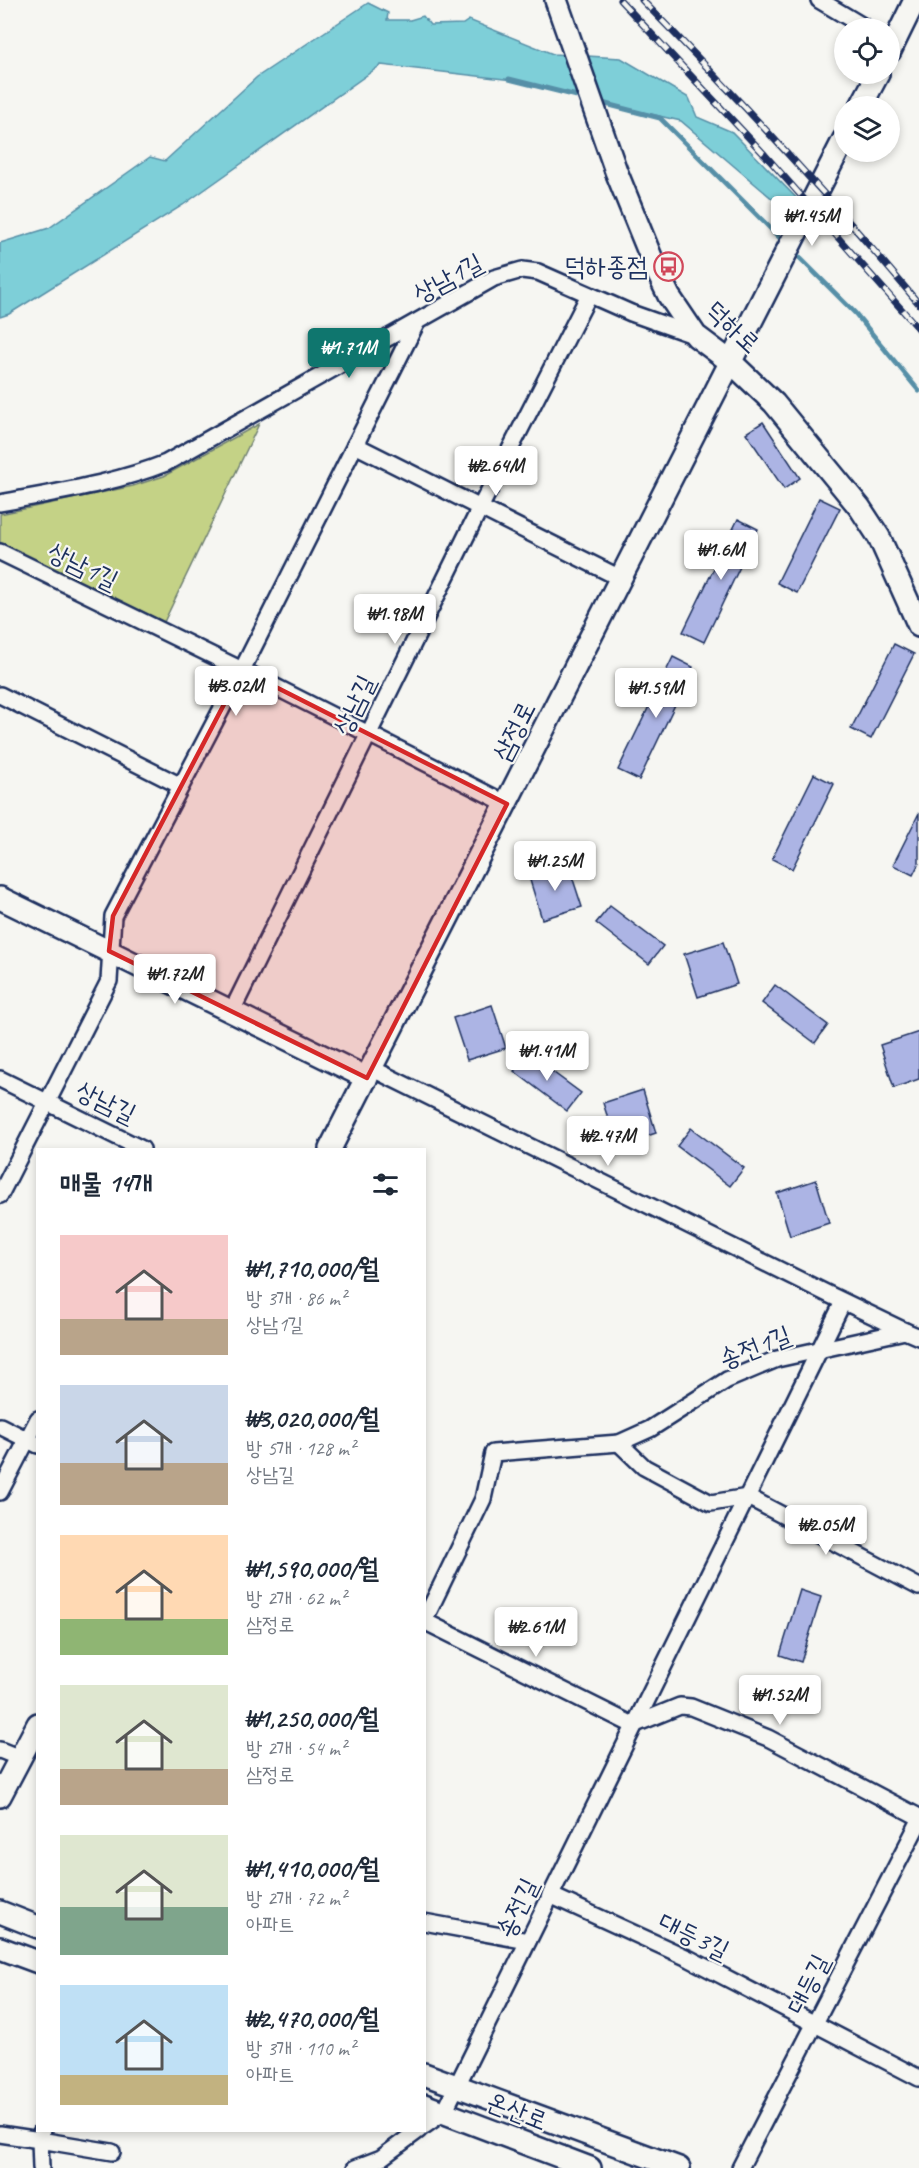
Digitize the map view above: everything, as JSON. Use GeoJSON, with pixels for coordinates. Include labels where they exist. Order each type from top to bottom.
{"type":"FeatureCollection","features":[{"type":"Feature","properties":{"kind":"main road","name":"덕하로"},"geometry":{"type":"LineString","coordinates":[[556,0],[616,171],[669,296],[696,336],[732,363],[774,403],[864,514],[879,537],[919,626]]}},
{"type":"Feature","properties":{"kind":"main road"},"geometry":{"type":"LineString","coordinates":[[900,28],[915,0]]}},
{"type":"Feature","properties":{"kind":"main road","name":"삼정로"},"geometry":{"type":"LineString","coordinates":[[331,1148],[745,338],[834,159]]}},
{"type":"Feature","properties":{"kind":"main road"},"geometry":{"type":"LineString","coordinates":[[0,898],[232,1011],[369,1073]]}},
{"type":"Feature","properties":{"kind":"main road"},"geometry":{"type":"LineString","coordinates":[[0,1796],[36,1728]]}},
{"type":"Feature","properties":{"kind":"main road"},"geometry":{"type":"LineString","coordinates":[[0,1912],[36,1926]]}},
{"type":"Feature","properties":{"kind":"main road"},"geometry":{"type":"LineString","coordinates":[[0,1948],[36,1961]]}},
{"type":"Feature","properties":{"kind":"main road"},"geometry":{"type":"LineString","coordinates":[[426,2075],[679,2168]]}},
{"type":"Feature","properties":{"kind":"main road","name":"온산로"},"geometry":{"type":"LineString","coordinates":[[434,2108],[590,2168]]}},
{"type":"Feature","properties":{"kind":"street"},"geometry":{"type":"LineString","coordinates":[[819,0],[849,18]]}},
{"type":"Feature","properties":{"kind":"street","name":"상남1길"},"geometry":{"type":"LineString","coordinates":[[0,503],[102,484],[166,463],[494,278],[522,270],[538,272],[631,313],[696,336]]}},
{"type":"Feature","properties":{"kind":"street","name":"상남길"},"geometry":{"type":"LineString","coordinates":[[232,1011],[480,508],[589,295]]}},
{"type":"Feature","properties":{"kind":"street","name":"상남길"},"geometry":{"type":"LineString","coordinates":[[47,1102],[109,981],[109,951],[113,916],[242,670],[417,322]]}},
{"type":"Feature","properties":{"kind":"street"},"geometry":{"type":"LineString","coordinates":[[355,445],[622,579]]}},
{"type":"Feature","properties":{"kind":"street","name":"상남1길"},"geometry":{"type":"LineString","coordinates":[[0,552],[242,670],[507,804]]}},
{"type":"Feature","properties":{"kind":"street"},"geometry":{"type":"LineString","coordinates":[[0,695],[182,786]]}},
{"type":"Feature","properties":{"kind":"street"},"geometry":{"type":"LineString","coordinates":[[369,1073],[912,1334]]}},
{"type":"Feature","properties":{"kind":"street","name":"상남길"},"geometry":{"type":"LineString","coordinates":[[0,1079],[140,1148]]}},
{"type":"Feature","properties":{"kind":"street"},"geometry":{"type":"LineString","coordinates":[[0,1195],[47,1102]]}},
{"type":"Feature","properties":{"kind":"street","name":"송전길"},"geometry":{"type":"LineString","coordinates":[[434,2108],[456,2086],[843,1302]]}},
{"type":"Feature","properties":{"kind":"street","name":"송전1길"},"geometry":{"type":"LineString","coordinates":[[426,1619],[483,1499],[493,1453],[619,1443],[650,1430],[727,1380],[777,1359],[820,1349],[912,1334]]}},
{"type":"Feature","properties":{"kind":"street"},"geometry":{"type":"LineString","coordinates":[[0,1426],[32,1442]]}},
{"type":"Feature","properties":{"kind":"street"},"geometry":{"type":"LineString","coordinates":[[0,1492],[32,1442],[36,1427]]}},
{"type":"Feature","properties":{"kind":"street"},"geometry":{"type":"LineString","coordinates":[[619,1443],[644,1467],[711,1503],[748,1497],[919,1587]]}},
{"type":"Feature","properties":{"kind":"street"},"geometry":{"type":"LineString","coordinates":[[426,1622],[633,1725],[680,1706],[691,1707],[768,1738],[919,1816]]}},
{"type":"Feature","properties":{"kind":"street"},"geometry":{"type":"LineString","coordinates":[[0,1750],[20,1758]]}},
{"type":"Feature","properties":{"kind":"street","name":"대등길"},"geometry":{"type":"LineString","coordinates":[[740,2168],[919,1822]]}},
{"type":"Feature","properties":{"kind":"street","name":"대등3길"},"geometry":{"type":"LineString","coordinates":[[550,1895],[690,1959],[919,2078]]}},
{"type":"Feature","properties":{"kind":"street"},"geometry":{"type":"LineString","coordinates":[[426,1922],[528,1941]]}},
{"type":"Feature","properties":{"kind":"street"},"geometry":{"type":"LineString","coordinates":[[426,2122],[434,2108]]}},
{"type":"Feature","properties":{"kind":"street"},"geometry":{"type":"LineString","coordinates":[[355,2168],[381,2158],[416,2132]]}},
{"type":"Feature","properties":{"kind":"street"},"geometry":{"type":"LineString","coordinates":[[0,2134],[41,2135],[112,2152]]}},
{"type":"Feature","properties":{"kind":"street"},"geometry":{"type":"LineString","coordinates":[[41,2135],[41,2168]]}},
{"type":"Feature","properties":{"kind":"highlighted area"},"geometry":{"type":"Polygon","coordinates":[[[242,670],[507,804],[367,1078],[109,951],[113,916],[242,670]]]}},
{"type":"Feature","properties":{"kind":"green space"},"geometry":{"type":"Polygon","coordinates":[[[259,424],[164,622],[0,543],[0,514],[133,486],[164,476],[259,424]]]}},
{"type":"Feature","properties":{"kind":"water"},"geometry":{"type":"Polygon","coordinates":[[[368,3],[388,13],[387,20],[410,20],[423,16],[430,25],[463,24],[469,20],[553,54],[621,58],[689,98],[697,117],[732,132],[809,211],[802,224],[681,121],[513,80],[381,65],[183,205],[9,314],[0,317],[0,243],[49,228],[150,157],[165,161],[257,77],[368,3]]]}},
{"type":"Feature","properties":{"kind":"building"},"geometry":{"type":"Polygon","coordinates":[[[763,422],[800,478],[784,489],[746,433],[763,422]]]}},
{"type":"Feature","properties":{"kind":"building"},"geometry":{"type":"Polygon","coordinates":[[[819,498],[840,508],[797,593],[777,583],[819,498]]]}},
{"type":"Feature","properties":{"kind":"building"},"geometry":{"type":"Polygon","coordinates":[[[738,519],[758,529],[704,642],[683,632],[738,519]]]}},
{"type":"Feature","properties":{"kind":"building"},"geometry":{"type":"Polygon","coordinates":[[[894,644],[914,654],[871,739],[851,729],[894,644]]]}},
{"type":"Feature","properties":{"kind":"building"},"geometry":{"type":"Polygon","coordinates":[[[673,657],[693,667],[639,780],[618,770],[673,657]]]}},
{"type":"Feature","properties":{"kind":"building"},"geometry":{"type":"Polygon","coordinates":[[[814,774],[834,784],[792,869],[772,859],[814,774]]]}},
{"type":"Feature","properties":{"kind":"building"},"geometry":{"type":"Polygon","coordinates":[[[919,813],[919,863],[913,875],[893,865],[919,813]]]}},
{"type":"Feature","properties":{"kind":"building"},"geometry":{"type":"Polygon","coordinates":[[[568,864],[582,907],[542,919],[529,877],[568,864]]]}},
{"type":"Feature","properties":{"kind":"building"},"geometry":{"type":"Polygon","coordinates":[[[610,906],[663,946],[649,964],[596,923],[610,906]]]}},
{"type":"Feature","properties":{"kind":"building"},"geometry":{"type":"Polygon","coordinates":[[[723,942],[737,984],[698,997],[684,954],[723,942]]]}},
{"type":"Feature","properties":{"kind":"building"},"geometry":{"type":"Polygon","coordinates":[[[775,985],[828,1025],[815,1043],[762,1003],[775,985]]]}},
{"type":"Feature","properties":{"kind":"building"},"geometry":{"type":"Polygon","coordinates":[[[492,1005],[506,1048],[467,1060],[453,1018],[492,1005]]]}},
{"type":"Feature","properties":{"kind":"building"},"geometry":{"type":"Polygon","coordinates":[[[919,1032],[919,1079],[894,1088],[880,1045],[919,1032]]]}},
{"type":"Feature","properties":{"kind":"building"},"geometry":{"type":"Polygon","coordinates":[[[527,1053],[581,1093],[567,1111],[514,1071],[527,1053]]]}},
{"type":"Feature","properties":{"kind":"building"},"geometry":{"type":"Polygon","coordinates":[[[643,1090],[656,1133],[617,1146],[603,1103],[643,1090]]]}},
{"type":"Feature","properties":{"kind":"building"},"geometry":{"type":"Polygon","coordinates":[[[691,1128],[744,1168],[730,1186],[677,1146],[691,1128]]]}},
{"type":"Feature","properties":{"kind":"building"},"geometry":{"type":"Polygon","coordinates":[[[816,1180],[829,1223],[790,1236],[777,1193],[816,1180]]]}},
{"type":"Feature","properties":{"kind":"building"},"geometry":{"type":"Polygon","coordinates":[[[800,1590],[821,1597],[801,1662],[780,1655],[800,1590]]]}},
{"type":"Feature","properties":{"kind":"waterway"},"geometry":{"type":"LineString","coordinates":[[509,79],[585,98]]}},
{"type":"Feature","properties":{"kind":"waterway"},"geometry":{"type":"LineString","coordinates":[[602,103],[660,118],[785,243]]}},
{"type":"Feature","properties":{"kind":"waterway"},"geometry":{"type":"LineString","coordinates":[[792,250],[855,313],[919,391]]}},
{"type":"Feature","properties":{"kind":"railway"},"geometry":{"type":"LineString","coordinates":[[620,0],[765,155],[919,329]]}},
{"type":"Feature","properties":{"kind":"railway"},"geometry":{"type":"LineString","coordinates":[[642,0],[784,149],[919,304]]}},
{"type":"Feature","properties":{"kind":"place","name":"덕하종점"},"geometry":{"type":"Point","coordinates":[669,266]}}]}
